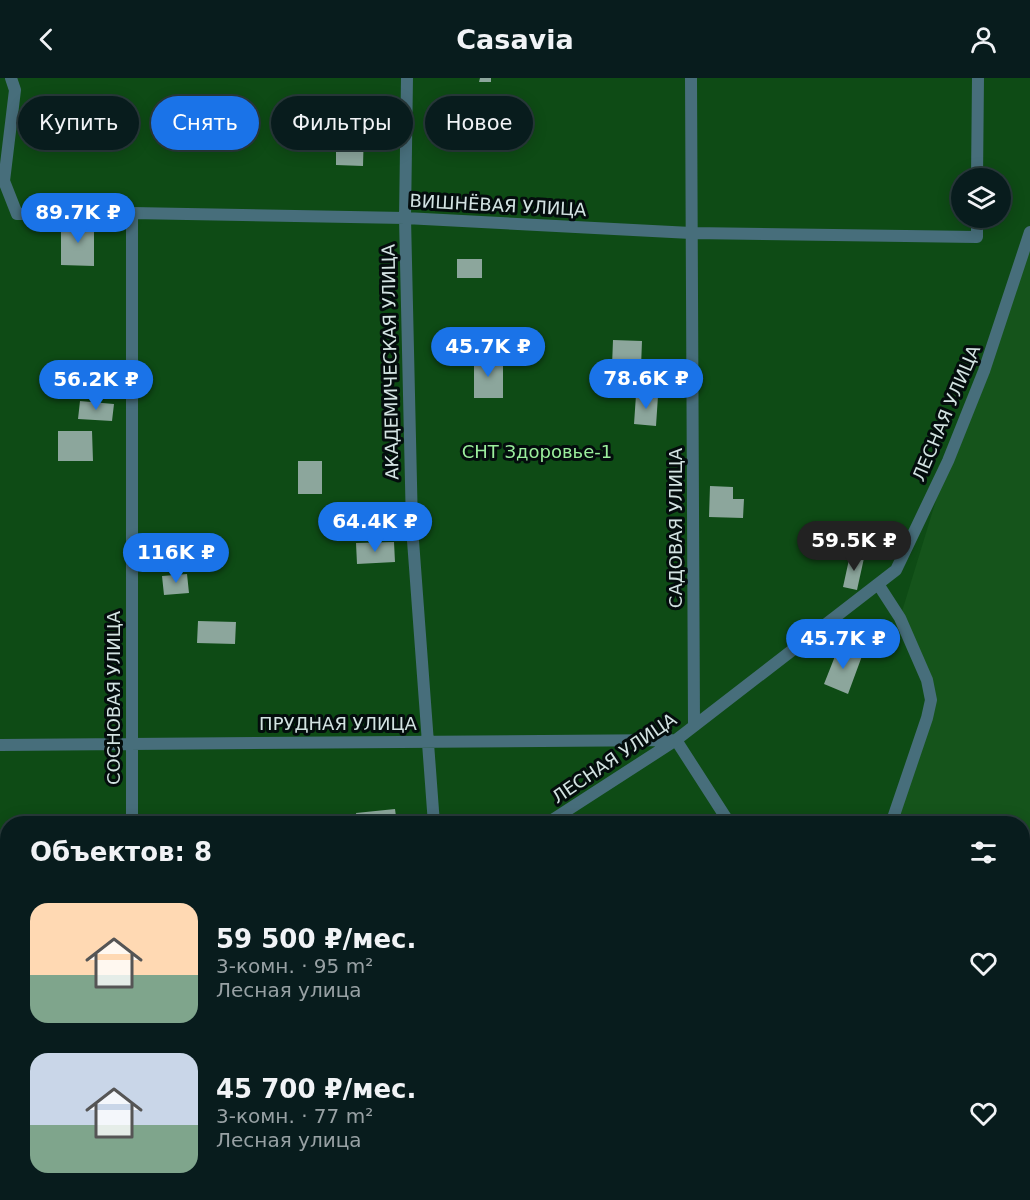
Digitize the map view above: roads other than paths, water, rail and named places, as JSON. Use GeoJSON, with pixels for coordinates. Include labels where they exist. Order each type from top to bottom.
{"type":"FeatureCollection","features":[{"type":"Feature","properties":{"kind":"street","name":"ВИШНЁВАЯ УЛИЦА"},"geometry":{"type":"LineString","coordinates":[[11,78],[15,90],[4,181],[17,214],[132,213],[405,218],[691,233],[977,237],[977,228]]}},
{"type":"Feature","properties":{"kind":"street","name":"АКАДЕМИЧЕСКАЯ УЛИЦА"},"geometry":{"type":"LineString","coordinates":[[407,78],[405,218],[412,527],[434,816]]}},
{"type":"Feature","properties":{"kind":"street","name":"САДОВАЯ УЛИЦА"},"geometry":{"type":"LineString","coordinates":[[690,78],[694,725]]}},
{"type":"Feature","properties":{"kind":"street"},"geometry":{"type":"LineString","coordinates":[[977,168],[978,78]]}},
{"type":"Feature","properties":{"kind":"street","name":"СОСНОВАЯ УЛИЦА"},"geometry":{"type":"LineString","coordinates":[[132,213],[132,816]]}},
{"type":"Feature","properties":{"kind":"street","name":"ЛЕСНАЯ УЛИЦА"},"geometry":{"type":"LineString","coordinates":[[558,816],[676,740],[896,570],[948,461],[1003,321],[1030,232]]}},
{"type":"Feature","properties":{"kind":"street"},"geometry":{"type":"LineString","coordinates":[[878,584],[900,618],[927,680],[931,700],[894,816]]}},
{"type":"Feature","properties":{"kind":"street","name":"ПРУДНАЯ УЛИЦА"},"geometry":{"type":"LineString","coordinates":[[0,745],[429,740],[676,740]]}},
{"type":"Feature","properties":{"kind":"street"},"geometry":{"type":"LineString","coordinates":[[676,740],[725,816]]}},
{"type":"Feature","properties":{"kind":"park label","name":"СНТ Здоровье-1"},"geometry":{"type":"Point","coordinates":[537,451]}}]}
